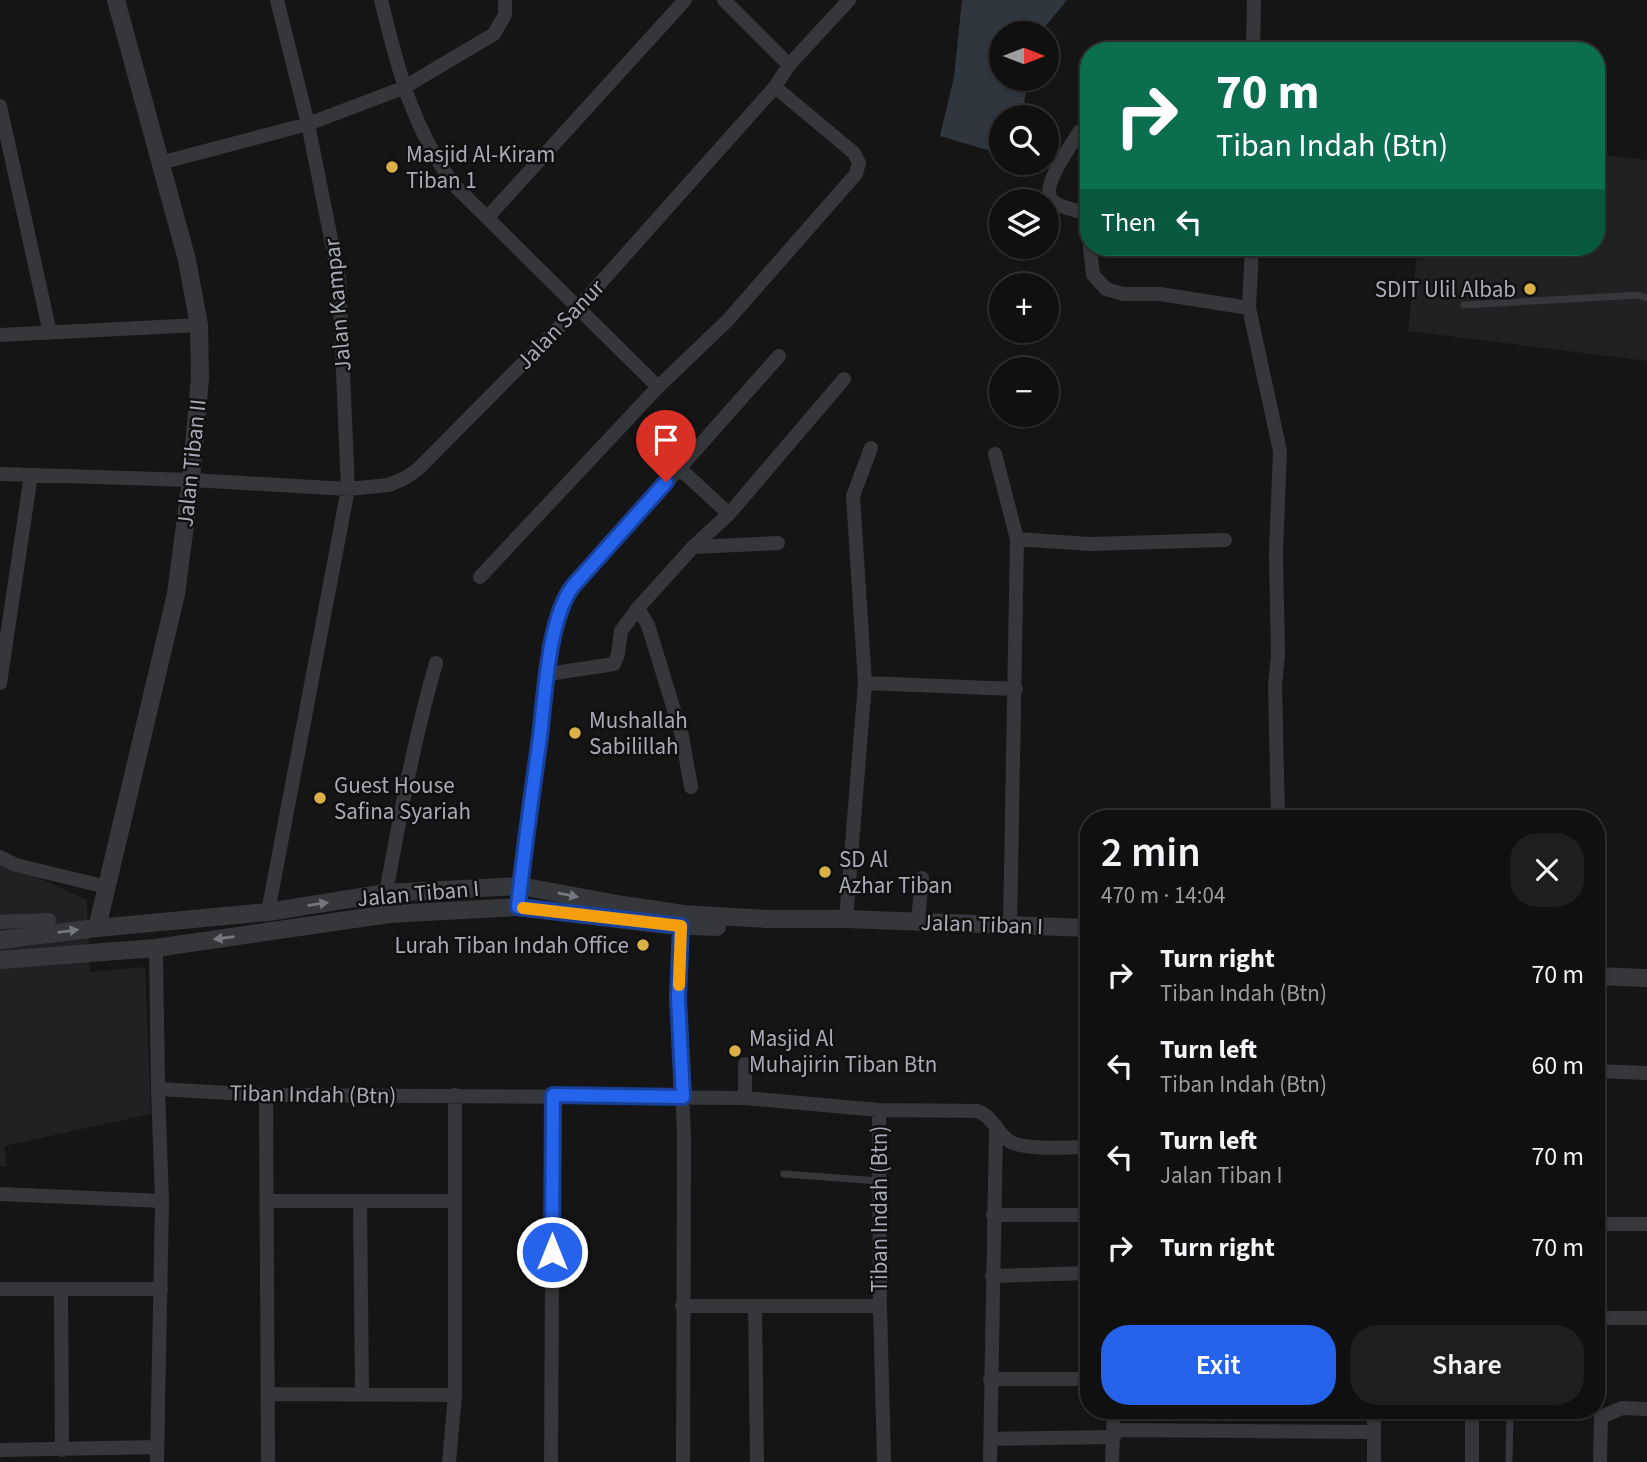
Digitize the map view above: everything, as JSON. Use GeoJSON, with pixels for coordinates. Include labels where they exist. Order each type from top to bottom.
{"type":"FeatureCollection","features":[{"type":"Feature","properties":{"kind":"street","name":"Jalan Tiban II"},"geometry":{"type":"LineString","coordinates":[[97,928],[176,594],[191,480],[200,377],[200,325],[187,260],[116,0]]}},
{"type":"Feature","properties":{"kind":"street","name":"Jalan Kampar"},"geometry":{"type":"LineString","coordinates":[[268,912],[348,489],[339,279],[308,124],[277,0]]}},
{"type":"Feature","properties":{"kind":"street"},"geometry":{"type":"LineString","coordinates":[[381,0],[403,88],[433,155],[453,184],[658,387]]}},
{"type":"Feature","properties":{"kind":"street"},"geometry":{"type":"LineString","coordinates":[[160,163],[308,124],[403,88],[494,34],[505,15],[505,0]]}},
{"type":"Feature","properties":{"kind":"street"},"geometry":{"type":"LineString","coordinates":[[487,218],[685,0]]}},
{"type":"Feature","properties":{"kind":"street"},"geometry":{"type":"LineString","coordinates":[[724,0],[789,65]]}},
{"type":"Feature","properties":{"kind":"street","name":"Jalan Sanur"},"geometry":{"type":"LineString","coordinates":[[0,474],[191,480],[348,489],[389,485],[405,478],[578,309],[775,87],[789,65],[849,0]]}},
{"type":"Feature","properties":{"kind":"street"},"geometry":{"type":"LineString","coordinates":[[1253,42],[1254,0]]}},
{"type":"Feature","properties":{"kind":"street"},"geometry":{"type":"LineString","coordinates":[[480,577],[658,387],[729,320],[850,182],[859,163],[854,153],[775,87]]}},
{"type":"Feature","properties":{"kind":"street"},"geometry":{"type":"LineString","coordinates":[[0,106],[50,332]]}},
{"type":"Feature","properties":{"kind":"street"},"geometry":{"type":"LineString","coordinates":[[1080,131],[1060,162],[1049,186],[1049,196],[1054,202],[1080,211]]}},
{"type":"Feature","properties":{"kind":"street"},"geometry":{"type":"LineString","coordinates":[[1091,256],[1093,275],[1106,289],[1124,294],[1160,295],[1249,308]]}},
{"type":"Feature","properties":{"kind":"street"},"geometry":{"type":"LineString","coordinates":[[1252,256],[1249,308],[1280,451],[1276,553],[1278,655],[1275,685],[1278,810]]}},
{"type":"Feature","properties":{"kind":"street"},"geometry":{"type":"LineString","coordinates":[[0,335],[200,325]]}},
{"type":"Feature","properties":{"kind":"street"},"geometry":{"type":"LineString","coordinates":[[518,907],[553,637],[566,596],[779,356]]}},
{"type":"Feature","properties":{"kind":"street"},"geometry":{"type":"LineString","coordinates":[[548,674],[614,664],[621,631],[638,608],[693,547],[729,514],[844,379]]}},
{"type":"Feature","properties":{"kind":"street"},"geometry":{"type":"LineString","coordinates":[[846,919],[865,683],[853,496],[871,449]]}},
{"type":"Feature","properties":{"kind":"street"},"geometry":{"type":"LineString","coordinates":[[995,454],[1017,539],[1010,925]]}},
{"type":"Feature","properties":{"kind":"street"},"geometry":{"type":"LineString","coordinates":[[678,467],[729,514]]}},
{"type":"Feature","properties":{"kind":"street"},"geometry":{"type":"LineString","coordinates":[[0,683],[31,475]]}},
{"type":"Feature","properties":{"kind":"street"},"geometry":{"type":"LineString","coordinates":[[1017,539],[1090,544],[1225,540]]}},
{"type":"Feature","properties":{"kind":"street"},"geometry":{"type":"LineString","coordinates":[[693,547],[778,543]]}},
{"type":"Feature","properties":{"kind":"street"},"geometry":{"type":"LineString","coordinates":[[638,608],[648,625],[682,736],[691,786]]}},
{"type":"Feature","properties":{"kind":"street"},"geometry":{"type":"LineString","coordinates":[[386,893],[423,706],[436,663]]}},
{"type":"Feature","properties":{"kind":"street"},"geometry":{"type":"LineString","coordinates":[[865,683],[1016,689]]}},
{"type":"Feature","properties":{"kind":"street"},"geometry":{"type":"LineString","coordinates":[[0,857],[16,865],[107,887]]}},
{"type":"Feature","properties":{"kind":"street"},"geometry":{"type":"LineString","coordinates":[[918,921],[922,878]]}},
{"type":"Feature","properties":{"kind":"street","name":"Jalan Tiban I"},"geometry":{"type":"LineString","coordinates":[[0,940],[268,912],[386,893],[520,886],[683,914],[767,919],[846,919],[1080,928]]}},
{"type":"Feature","properties":{"kind":"street","name":"Jalan Tiban I"},"geometry":{"type":"LineString","coordinates":[[0,960],[156,948],[389,914],[518,907],[681,926],[846,928],[1080,940]]}},
{"type":"Feature","properties":{"kind":"street"},"geometry":{"type":"LineString","coordinates":[[0,922],[49,920]]}},
{"type":"Feature","properties":{"kind":"street"},"geometry":{"type":"LineString","coordinates":[[681,926],[678,998],[683,1097],[683,1462]]}},
{"type":"Feature","properties":{"kind":"street"},"geometry":{"type":"LineString","coordinates":[[0,1450],[157,1455],[162,1201],[156,948]]}},
{"type":"Feature","properties":{"kind":"street"},"geometry":{"type":"LineString","coordinates":[[1605,967],[1647,968]]}},
{"type":"Feature","properties":{"kind":"street"},"geometry":{"type":"LineString","coordinates":[[1605,976],[1647,978]]}},
{"type":"Feature","properties":{"kind":"street"},"geometry":{"type":"LineString","coordinates":[[745,1064],[745,1098]]}},
{"type":"Feature","properties":{"kind":"street"},"geometry":{"type":"LineString","coordinates":[[1605,1071],[1647,1073]]}},
{"type":"Feature","properties":{"kind":"street","name":"Tiban Indah (Btn)"},"geometry":{"type":"LineString","coordinates":[[158,1089],[266,1095],[745,1098],[879,1110],[884,1462]]}},
{"type":"Feature","properties":{"kind":"street"},"geometry":{"type":"LineString","coordinates":[[266,1095],[268,1462]]}},
{"type":"Feature","properties":{"kind":"street"},"geometry":{"type":"LineString","coordinates":[[449,1462],[455,1395],[455,1095]]}},
{"type":"Feature","properties":{"kind":"street"},"geometry":{"type":"LineString","coordinates":[[551,1462],[553,1095]]}},
{"type":"Feature","properties":{"kind":"street"},"geometry":{"type":"LineString","coordinates":[[879,1110],[977,1111],[987,1114],[1006,1139],[1014,1144],[1080,1147]]}},
{"type":"Feature","properties":{"kind":"street"},"geometry":{"type":"LineString","coordinates":[[990,1462],[996,1126]]}},
{"type":"Feature","properties":{"kind":"street"},"geometry":{"type":"LineString","coordinates":[[0,1194],[162,1201]]}},
{"type":"Feature","properties":{"kind":"street"},"geometry":{"type":"LineString","coordinates":[[267,1201],[455,1201]]}},
{"type":"Feature","properties":{"kind":"street"},"geometry":{"type":"LineString","coordinates":[[360,1201],[362,1394]]}},
{"type":"Feature","properties":{"kind":"street"},"geometry":{"type":"LineString","coordinates":[[993,1215],[1080,1215]]}},
{"type":"Feature","properties":{"kind":"street"},"geometry":{"type":"LineString","coordinates":[[1605,1224],[1647,1224]]}},
{"type":"Feature","properties":{"kind":"street"},"geometry":{"type":"LineString","coordinates":[[992,1276],[1080,1273]]}},
{"type":"Feature","properties":{"kind":"street"},"geometry":{"type":"LineString","coordinates":[[0,1289],[161,1289]]}},
{"type":"Feature","properties":{"kind":"street"},"geometry":{"type":"LineString","coordinates":[[61,1289],[62,1450]]}},
{"type":"Feature","properties":{"kind":"street"},"geometry":{"type":"LineString","coordinates":[[682,1306],[880,1306]]}},
{"type":"Feature","properties":{"kind":"street"},"geometry":{"type":"LineString","coordinates":[[755,1307],[757,1462]]}},
{"type":"Feature","properties":{"kind":"street"},"geometry":{"type":"LineString","coordinates":[[1605,1318],[1647,1318]]}},
{"type":"Feature","properties":{"kind":"street"},"geometry":{"type":"LineString","coordinates":[[990,1379],[1080,1379]]}},
{"type":"Feature","properties":{"kind":"street"},"geometry":{"type":"LineString","coordinates":[[268,1394],[455,1395]]}},
{"type":"Feature","properties":{"kind":"street"},"geometry":{"type":"LineString","coordinates":[[1605,1415],[1622,1408],[1647,1409]]}},
{"type":"Feature","properties":{"kind":"street"},"geometry":{"type":"LineString","coordinates":[[1112,1462],[1114,1419]]}},
{"type":"Feature","properties":{"kind":"street"},"geometry":{"type":"LineString","coordinates":[[1374,1419],[1374,1462]]}},
{"type":"Feature","properties":{"kind":"street"},"geometry":{"type":"LineString","coordinates":[[1472,1419],[1472,1462]]}},
{"type":"Feature","properties":{"kind":"street"},"geometry":{"type":"LineString","coordinates":[[1601,1419],[1601,1462]]}},
{"type":"Feature","properties":{"kind":"street"},"geometry":{"type":"LineString","coordinates":[[991,1439],[1114,1434],[1374,1432]]}},
{"type":"Feature","properties":{"kind":"lane"},"geometry":{"type":"LineString","coordinates":[[1464,305],[1639,296],[1647,298]]}},
{"type":"Feature","properties":{"kind":"lane"},"geometry":{"type":"LineString","coordinates":[[784,1174],[880,1181]]}},
{"type":"Feature","properties":{"kind":"lane"},"geometry":{"type":"LineString","coordinates":[[1509,1462],[1510,1419]]}},
{"type":"Feature","properties":{"kind":"shaded area"},"geometry":{"type":"Polygon","coordinates":[[[962,0],[1067,0],[1050,21],[989,21],[989,91],[1026,91],[1024,105],[989,105],[989,150],[940,136],[954,77],[962,0]]]}},
{"type":"Feature","properties":{"kind":"shaded area","name":"SDIT Ulil Albab"},"geometry":{"type":"Polygon","coordinates":[[[1605,155],[1647,160],[1647,361],[1408,331],[1417,256],[1605,256],[1605,155]]]}},
{"type":"Feature","properties":{"kind":"shaded area"},"geometry":{"type":"Polygon","coordinates":[[[0,860],[87,900],[90,972],[145,967],[151,1114],[4,1146],[7,1166],[0,1166],[0,860]]]}},
{"type":"Feature","properties":{"kind":"slow traffic"},"geometry":{"type":"LineString","coordinates":[[523,908],[681,926],[679,985]]}},
{"type":"Feature","properties":{"kind":"place","name":"Masjid Al-Kiram Tiban 1"},"geometry":{"type":"Point","coordinates":[392,167]}},
{"type":"Feature","properties":{"kind":"place","name":"SDIT Ulil Albab"},"geometry":{"type":"Point","coordinates":[1530,289]}},
{"type":"Feature","properties":{"kind":"place","name":"Mushallah Sabilillah"},"geometry":{"type":"Point","coordinates":[575,733]}},
{"type":"Feature","properties":{"kind":"place","name":"Guest House Safina Syariah"},"geometry":{"type":"Point","coordinates":[320,798]}},
{"type":"Feature","properties":{"kind":"place","name":"SD Al Azhar Tiban"},"geometry":{"type":"Point","coordinates":[825,872]}},
{"type":"Feature","properties":{"kind":"place","name":"Lurah Tiban Indah Office"},"geometry":{"type":"Point","coordinates":[643,945]}},
{"type":"Feature","properties":{"kind":"place","name":"Masjid Al Muhajirin Tiban Btn"},"geometry":{"type":"Point","coordinates":[735,1051]}},
{"type":"Feature","properties":{"kind":"route"},"geometry":{"type":"LineString","coordinates":[[552,1252],[553,1095],[683,1097],[678,998],[681,926],[518,907],[553,637],[561,609],[573,586],[655,498],[666,482]]}}]}
